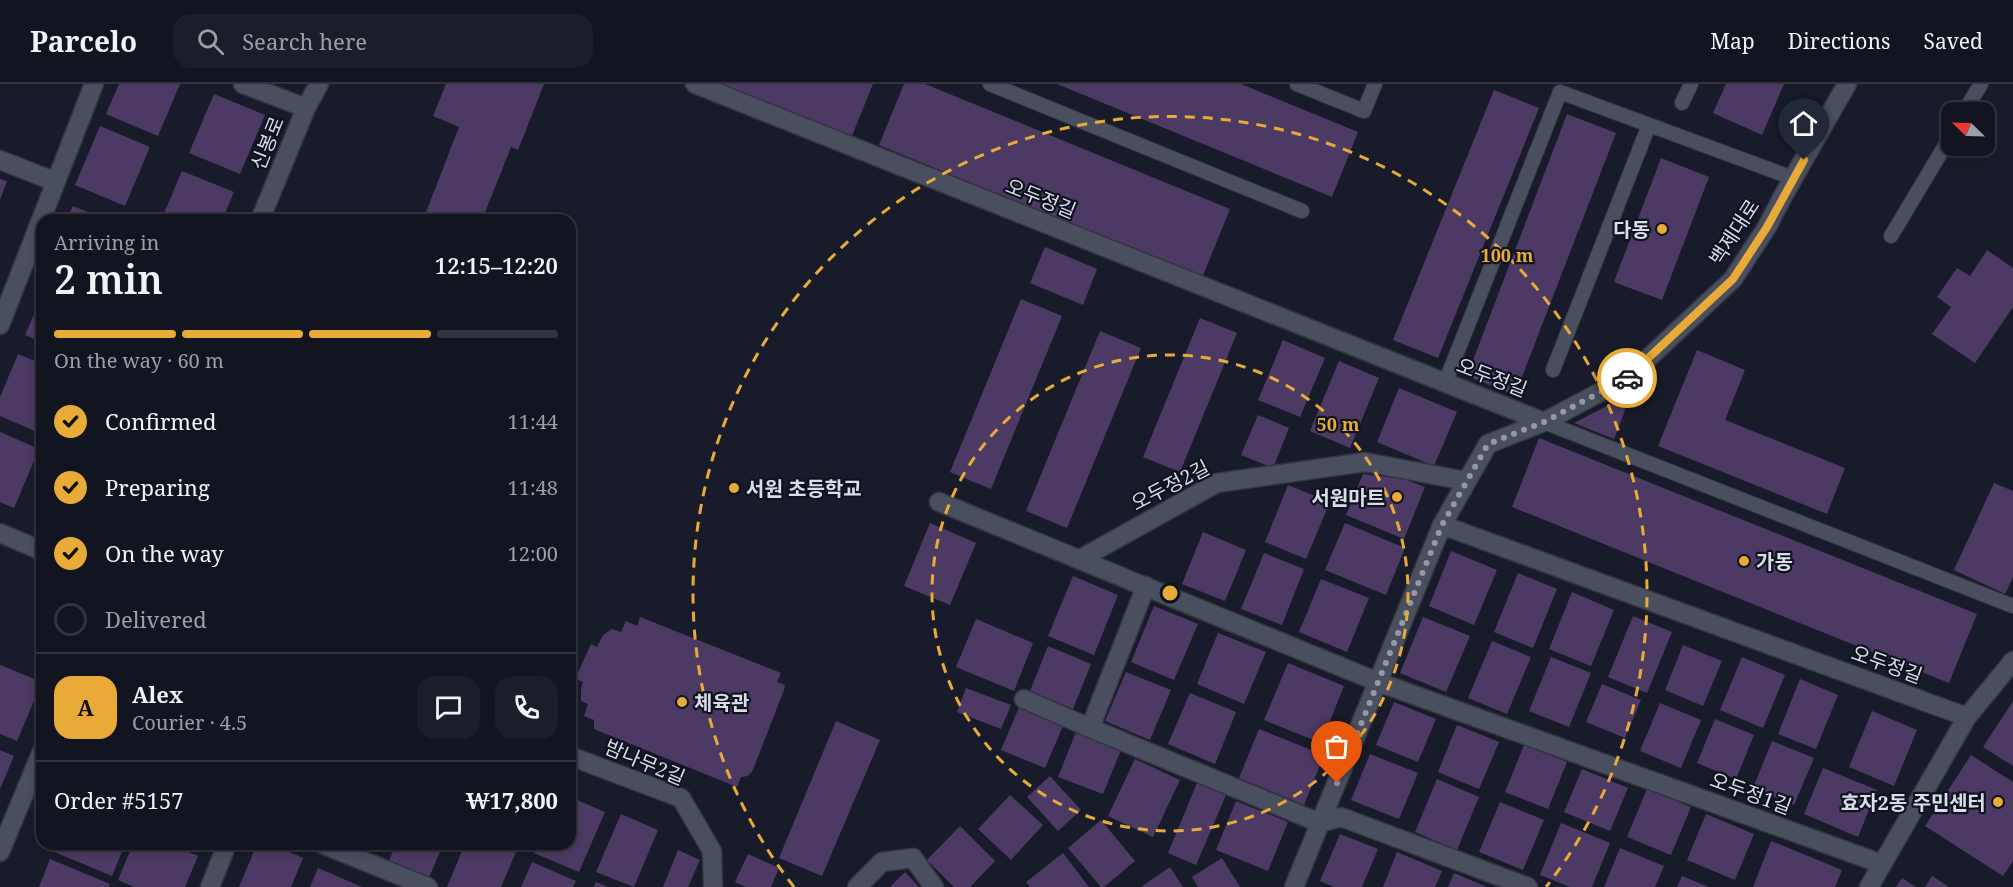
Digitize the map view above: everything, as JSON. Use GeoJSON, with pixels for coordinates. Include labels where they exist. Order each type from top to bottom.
{"type":"FeatureCollection","features":[{"type":"Feature","properties":{"kind":"street"},"geometry":{"type":"LineString","coordinates":[[43,214],[94,84]]}},
{"type":"Feature","properties":{"kind":"street"},"geometry":{"type":"LineString","coordinates":[[243,84],[306,108]]}},
{"type":"Feature","properties":{"kind":"street","name":"신봉로"},"geometry":{"type":"LineString","coordinates":[[262,214],[306,108],[320,84]]}},
{"type":"Feature","properties":{"kind":"street","name":"오두정길"},"geometry":{"type":"LineString","coordinates":[[695,84],[1544,422]]}},
{"type":"Feature","properties":{"kind":"street","name":"백제대로"},"geometry":{"type":"LineString","coordinates":[[1544,422],[1628,378],[1733,279],[1767,227],[1846,84]]}},
{"type":"Feature","properties":{"kind":"street"},"geometry":{"type":"LineString","coordinates":[[0,160],[56,182]]}},
{"type":"Feature","properties":{"kind":"street"},"geometry":{"type":"LineString","coordinates":[[0,325],[36,233]]}},
{"type":"Feature","properties":{"kind":"street","name":"오두정길"},"geometry":{"type":"LineString","coordinates":[[1544,422],[1488,444],[1442,525],[1967,717]]}},
{"type":"Feature","properties":{"kind":"street","name":"오두정2길"},"geometry":{"type":"LineString","coordinates":[[1080,559],[1217,483],[1365,462],[1466,481]]}},
{"type":"Feature","properties":{"kind":"street"},"geometry":{"type":"LineString","coordinates":[[939,502],[1378,682]]}},
{"type":"Feature","properties":{"kind":"street"},"geometry":{"type":"LineString","coordinates":[[1294,887],[1442,525]]}},
{"type":"Feature","properties":{"kind":"street"},"geometry":{"type":"LineString","coordinates":[[0,533],[36,548]]}},
{"type":"Feature","properties":{"kind":"street"},"geometry":{"type":"LineString","coordinates":[[1090,728],[1146,586]]}},
{"type":"Feature","properties":{"kind":"street"},"geometry":{"type":"LineString","coordinates":[[1869,887],[1967,717],[2013,661]]}},
{"type":"Feature","properties":{"kind":"street","name":"오두정1길"},"geometry":{"type":"LineString","coordinates":[[1378,682],[1882,864]]}},
{"type":"Feature","properties":{"kind":"street"},"geometry":{"type":"LineString","coordinates":[[1024,699],[1320,823],[1341,817],[1528,887]]}},
{"type":"Feature","properties":{"kind":"street","name":"밤나무2길"},"geometry":{"type":"LineString","coordinates":[[576,758],[681,798],[712,851],[713,887]]}},
{"type":"Feature","properties":{"kind":"street"},"geometry":{"type":"LineString","coordinates":[[0,852],[36,765]]}},
{"type":"Feature","properties":{"kind":"street"},"geometry":{"type":"LineString","coordinates":[[210,887],[225,850]]}},
{"type":"Feature","properties":{"kind":"street"},"geometry":{"type":"LineString","coordinates":[[337,850],[428,887]]}},
{"type":"Feature","properties":{"kind":"street"},"geometry":{"type":"LineString","coordinates":[[857,887],[882,862],[913,858],[934,887]]}},
{"type":"Feature","properties":{"kind":"lane"},"geometry":{"type":"LineString","coordinates":[[990,84],[1302,211]]}},
{"type":"Feature","properties":{"kind":"lane"},"geometry":{"type":"LineString","coordinates":[[1297,84],[1364,111],[1375,84]]}},
{"type":"Feature","properties":{"kind":"lane"},"geometry":{"type":"LineString","coordinates":[[1682,103],[1690,84]]}},
{"type":"Feature","properties":{"kind":"lane"},"geometry":{"type":"LineString","coordinates":[[1970,102],[1981,84]]}},
{"type":"Feature","properties":{"kind":"lane"},"geometry":{"type":"LineString","coordinates":[[1445,383],[1560,92],[1793,178]]}},
{"type":"Feature","properties":{"kind":"lane"},"geometry":{"type":"LineString","coordinates":[[1553,370],[1649,125]]}},
{"type":"Feature","properties":{"kind":"lane"},"geometry":{"type":"LineString","coordinates":[[1891,236],[1941,152]]}},
{"type":"Feature","properties":{"kind":"lane"},"geometry":{"type":"LineString","coordinates":[[1544,422],[2013,606]]}},
{"type":"Feature","properties":{"kind":"building"},"geometry":{"type":"Polygon","coordinates":[[[119,84],[180,84],[158,136],[106,114],[119,84]]]}},
{"type":"Feature","properties":{"kind":"building"},"geometry":{"type":"Polygon","coordinates":[[[446,84],[544,84],[518,150],[511,147],[484,214],[425,214],[459,127],[433,116],[446,84]]]}},
{"type":"Feature","properties":{"kind":"building"},"geometry":{"type":"Polygon","coordinates":[[[720,84],[873,84],[851,138],[720,84]]]}},
{"type":"Feature","properties":{"kind":"building"},"geometry":{"type":"Polygon","coordinates":[[[904,84],[925,84],[1230,209],[1202,278],[879,145],[904,84]]]}},
{"type":"Feature","properties":{"kind":"building"},"geometry":{"type":"Polygon","coordinates":[[[1057,84],[1241,84],[1358,132],[1332,197],[1057,84]]]}},
{"type":"Feature","properties":{"kind":"building"},"geometry":{"type":"Polygon","coordinates":[[[1726,84],[1784,84],[1762,135],[1713,113],[1726,84]]]}},
{"type":"Feature","properties":{"kind":"building"},"geometry":{"type":"Polygon","coordinates":[[[1494,90],[1539,108],[1438,358],[1393,340],[1494,90]]]}},
{"type":"Feature","properties":{"kind":"building"},"geometry":{"type":"Polygon","coordinates":[[[214,94],[265,115],[240,174],[189,153],[214,94]]]}},
{"type":"Feature","properties":{"kind":"building"},"geometry":{"type":"Polygon","coordinates":[[[1567,114],[1616,133],[1515,395],[1467,376],[1567,114]]]}},
{"type":"Feature","properties":{"kind":"building"},"geometry":{"type":"Polygon","coordinates":[[[100,126],[150,147],[125,206],[75,185],[100,126]]]}},
{"type":"Feature","properties":{"kind":"building","name":"다동"},"geometry":{"type":"Polygon","coordinates":[[[1661,158],[1709,177],[1662,300],[1614,282],[1661,158]]]}},
{"type":"Feature","properties":{"kind":"building"},"geometry":{"type":"Polygon","coordinates":[[[182,171],[234,192],[225,214],[164,214],[182,171]]]}},
{"type":"Feature","properties":{"kind":"building"},"geometry":{"type":"Polygon","coordinates":[[[0,179],[7,181],[0,200],[0,179]]]}},
{"type":"Feature","properties":{"kind":"building"},"geometry":{"type":"Polygon","coordinates":[[[73,206],[92,214],[69,214],[73,206]]]}},
{"type":"Feature","properties":{"kind":"building"},"geometry":{"type":"Polygon","coordinates":[[[1045,247],[1097,269],[1083,305],[1030,283],[1045,247]]]}},
{"type":"Feature","properties":{"kind":"building"},"geometry":{"type":"Polygon","coordinates":[[[1987,250],[2013,268],[2013,307],[1975,363],[1932,334],[1951,307],[1937,297],[1957,268],[1970,276],[1987,250]]]}},
{"type":"Feature","properties":{"kind":"building"},"geometry":{"type":"Polygon","coordinates":[[[1021,299],[1062,316],[991,489],[950,472],[1021,299]]]}},
{"type":"Feature","properties":{"kind":"building"},"geometry":{"type":"Polygon","coordinates":[[[36,310],[36,340],[25,335],[36,310]]]}},
{"type":"Feature","properties":{"kind":"building"},"geometry":{"type":"Polygon","coordinates":[[[1200,318],[1237,333],[1180,472],[1143,457],[1200,318]]]}},
{"type":"Feature","properties":{"kind":"building"},"geometry":{"type":"Polygon","coordinates":[[[1100,331],[1141,348],[1067,528],[1026,511],[1100,331]]]}},
{"type":"Feature","properties":{"kind":"building"},"geometry":{"type":"Polygon","coordinates":[[[1283,340],[1325,358],[1300,417],[1258,400],[1283,340]]]}},
{"type":"Feature","properties":{"kind":"building"},"geometry":{"type":"Polygon","coordinates":[[[1697,350],[1745,370],[1725,420],[1845,468],[1827,514],[1658,446],[1697,350]]]}},
{"type":"Feature","properties":{"kind":"building"},"geometry":{"type":"Polygon","coordinates":[[[18,354],[36,362],[36,431],[0,416],[0,397],[18,354]]]}},
{"type":"Feature","properties":{"kind":"building"},"geometry":{"type":"Polygon","coordinates":[[[1339,361],[1379,378],[1350,448],[1310,431],[1339,361]]]}},
{"type":"Feature","properties":{"kind":"building"},"geometry":{"type":"Polygon","coordinates":[[[1399,388],[1457,412],[1434,466],[1377,442],[1399,388]]]}},
{"type":"Feature","properties":{"kind":"building"},"geometry":{"type":"Polygon","coordinates":[[[1632,393],[1614,439],[1574,423],[1632,393]]]}},
{"type":"Feature","properties":{"kind":"building"},"geometry":{"type":"Polygon","coordinates":[[[1258,415],[1289,428],[1273,468],[1241,455],[1258,415]]]}},
{"type":"Feature","properties":{"kind":"building"},"geometry":{"type":"Polygon","coordinates":[[[0,432],[36,448],[36,456],[14,508],[0,502],[0,432]]]}},
{"type":"Feature","properties":{"kind":"building","name":"가동"},"geometry":{"type":"Polygon","coordinates":[[[1539,438],[1977,614],[1949,683],[1512,507],[1539,438]]]}},
{"type":"Feature","properties":{"kind":"building"},"geometry":{"type":"Polygon","coordinates":[[[1363,474],[1404,479],[1425,487],[1404,539],[1346,515],[1363,474]]]}},
{"type":"Feature","properties":{"kind":"building"},"geometry":{"type":"Polygon","coordinates":[[[1994,483],[2013,491],[2013,577],[2005,594],[1954,570],[1994,483]]]}},
{"type":"Feature","properties":{"kind":"building"},"geometry":{"type":"Polygon","coordinates":[[[1288,485],[1330,502],[1306,559],[1265,542],[1288,485]]]}},
{"type":"Feature","properties":{"kind":"building"},"geometry":{"type":"Polygon","coordinates":[[[930,523],[976,543],[950,605],[904,586],[930,523]]]}},
{"type":"Feature","properties":{"kind":"building"},"geometry":{"type":"Polygon","coordinates":[[[1345,523],[1405,548],[1386,595],[1325,570],[1345,523]]]}},
{"type":"Feature","properties":{"kind":"building"},"geometry":{"type":"Polygon","coordinates":[[[1203,532],[1246,550],[1225,601],[1182,584],[1203,532]]]}},
{"type":"Feature","properties":{"kind":"building"},"geometry":{"type":"Polygon","coordinates":[[[1451,551],[1497,570],[1474,625],[1429,606],[1451,551]]]}},
{"type":"Feature","properties":{"kind":"building"},"geometry":{"type":"Polygon","coordinates":[[[1264,553],[1304,569],[1282,625],[1241,609],[1264,553]]]}},
{"type":"Feature","properties":{"kind":"building"},"geometry":{"type":"Polygon","coordinates":[[[1518,573],[1557,589],[1533,648],[1494,632],[1518,573]]]}},
{"type":"Feature","properties":{"kind":"building"},"geometry":{"type":"Polygon","coordinates":[[[1073,576],[1118,595],[1094,655],[1048,636],[1073,576]]]}},
{"type":"Feature","properties":{"kind":"building"},"geometry":{"type":"Polygon","coordinates":[[[1321,579],[1369,598],[1347,652],[1299,632],[1321,579]]]}},
{"type":"Feature","properties":{"kind":"building"},"geometry":{"type":"Polygon","coordinates":[[[1572,592],[1614,610],[1591,666],[1549,649],[1572,592]]]}},
{"type":"Feature","properties":{"kind":"building"},"geometry":{"type":"Polygon","coordinates":[[[1154,606],[1198,624],[1174,680],[1131,662],[1154,606]]]}},
{"type":"Feature","properties":{"kind":"building"},"geometry":{"type":"Polygon","coordinates":[[[1633,616],[1672,632],[1647,693],[1608,677],[1633,616]]]}},
{"type":"Feature","properties":{"kind":"building","name":"체육관"},"geometry":{"type":"Polygon","coordinates":[[[640,617],[781,673],[777,682],[785,685],[784,690],[752,772],[748,776],[741,777],[737,787],[594,729],[594,720],[584,716],[588,704],[581,701],[583,682],[576,679],[576,677],[591,644],[597,647],[603,635],[612,629],[621,632],[626,621],[637,626],[640,617]]]}},
{"type":"Feature","properties":{"kind":"building"},"geometry":{"type":"Polygon","coordinates":[[[1423,617],[1470,636],[1446,692],[1400,673],[1423,617]]]}},
{"type":"Feature","properties":{"kind":"building"},"geometry":{"type":"Polygon","coordinates":[[[976,619],[1033,643],[1014,691],[956,667],[976,619]]]}},
{"type":"Feature","properties":{"kind":"building"},"geometry":{"type":"Polygon","coordinates":[[[1218,633],[1266,652],[1244,704],[1197,684],[1218,633]]]}},
{"type":"Feature","properties":{"kind":"building"},"geometry":{"type":"Polygon","coordinates":[[[1492,641],[1531,657],[1507,714],[1468,698],[1492,641]]]}},
{"type":"Feature","properties":{"kind":"building"},"geometry":{"type":"Polygon","coordinates":[[[1683,645],[1722,661],[1703,706],[1665,690],[1683,645]]]}},
{"type":"Feature","properties":{"kind":"building"},"geometry":{"type":"Polygon","coordinates":[[[1048,646],[1091,664],[1073,709],[1030,691],[1048,646]]]}},
{"type":"Feature","properties":{"kind":"building"},"geometry":{"type":"Polygon","coordinates":[[[1551,657],[1591,673],[1569,727],[1529,711],[1551,657]]]}},
{"type":"Feature","properties":{"kind":"building"},"geometry":{"type":"Polygon","coordinates":[[[1742,657],[1785,675],[1763,728],[1720,710],[1742,657]]]}},
{"type":"Feature","properties":{"kind":"building"},"geometry":{"type":"Polygon","coordinates":[[[1288,663],[1344,686],[1321,743],[1264,720],[1288,663]]]}},
{"type":"Feature","properties":{"kind":"building"},"geometry":{"type":"Polygon","coordinates":[[[0,665],[36,680],[36,696],[17,741],[0,734],[0,665]]]}},
{"type":"Feature","properties":{"kind":"building"},"geometry":{"type":"Polygon","coordinates":[[[1126,672],[1171,690],[1150,740],[1105,721],[1126,672]]]}},
{"type":"Feature","properties":{"kind":"building"},"geometry":{"type":"Polygon","coordinates":[[[1800,679],[1838,695],[1816,749],[1778,734],[1800,679]]]}},
{"type":"Feature","properties":{"kind":"building"},"geometry":{"type":"Polygon","coordinates":[[[1602,684],[1641,700],[1625,738],[1586,722],[1602,684]]]}},
{"type":"Feature","properties":{"kind":"building"},"geometry":{"type":"Polygon","coordinates":[[[966,688],[1011,705],[1001,729],[957,712],[966,688]]]}},
{"type":"Feature","properties":{"kind":"building"},"geometry":{"type":"Polygon","coordinates":[[[1190,693],[1236,712],[1215,764],[1168,744],[1190,693]]]}},
{"type":"Feature","properties":{"kind":"building"},"geometry":{"type":"Polygon","coordinates":[[[2013,701],[2013,766],[1983,747],[2013,701]]]}},
{"type":"Feature","properties":{"kind":"building"},"geometry":{"type":"Polygon","coordinates":[[[1394,702],[1436,719],[1418,762],[1376,745],[1394,702]]]}},
{"type":"Feature","properties":{"kind":"building"},"geometry":{"type":"Polygon","coordinates":[[[1660,703],[1701,720],[1681,768],[1640,751],[1660,703]]]}},
{"type":"Feature","properties":{"kind":"building"},"geometry":{"type":"Polygon","coordinates":[[[1019,707],[1063,726],[1045,768],[1001,750],[1019,707]]]}},
{"type":"Feature","properties":{"kind":"building"},"geometry":{"type":"Polygon","coordinates":[[[1872,711],[1917,730],[1894,786],[1849,767],[1872,711]]]}},
{"type":"Feature","properties":{"kind":"building"},"geometry":{"type":"Polygon","coordinates":[[[1715,719],[1754,735],[1736,779],[1697,763],[1715,719]]]}},
{"type":"Feature","properties":{"kind":"building"},"geometry":{"type":"Polygon","coordinates":[[[836,721],[880,740],[822,876],[779,858],[836,721]]]}},
{"type":"Feature","properties":{"kind":"building"},"geometry":{"type":"Polygon","coordinates":[[[1457,725],[1499,742],[1479,789],[1438,772],[1457,725]]]}},
{"type":"Feature","properties":{"kind":"building"},"geometry":{"type":"Polygon","coordinates":[[[1259,729],[1324,755],[1304,805],[1239,778],[1259,729]]]}},
{"type":"Feature","properties":{"kind":"building"},"geometry":{"type":"Polygon","coordinates":[[[1076,732],[1121,750],[1103,794],[1058,777],[1076,732]]]}},
{"type":"Feature","properties":{"kind":"building"},"geometry":{"type":"Polygon","coordinates":[[[1772,741],[1814,758],[1794,805],[1753,788],[1772,741]]]}},
{"type":"Feature","properties":{"kind":"building"},"geometry":{"type":"Polygon","coordinates":[[[1524,745],[1567,762],[1548,809],[1505,792],[1524,745]]]}},
{"type":"Feature","properties":{"kind":"building"},"geometry":{"type":"Polygon","coordinates":[[[0,750],[14,756],[0,789],[0,750]]]}},
{"type":"Feature","properties":{"kind":"building"},"geometry":{"type":"Polygon","coordinates":[[[1370,754],[1418,773],[1399,819],[1351,800],[1370,754]]]}},
{"type":"Feature","properties":{"kind":"building"},"geometry":{"type":"Polygon","coordinates":[[[1971,755],[2013,782],[2013,861],[2003,876],[1925,826],[1971,755]]]}},
{"type":"Feature","properties":{"kind":"building"},"geometry":{"type":"Polygon","coordinates":[[[1135,759],[1180,780],[1153,837],[1108,816],[1135,759]]]}},
{"type":"Feature","properties":{"kind":"building"},"geometry":{"type":"Polygon","coordinates":[[[1823,768],[1877,790],[1858,837],[1804,814],[1823,768]]]}},
{"type":"Feature","properties":{"kind":"building"},"geometry":{"type":"Polygon","coordinates":[[[1582,769],[1628,788],[1610,831],[1564,812],[1582,769]]]}},
{"type":"Feature","properties":{"kind":"building"},"geometry":{"type":"Polygon","coordinates":[[[1050,776],[1081,810],[1058,831],[1027,797],[1050,776]]]}},
{"type":"Feature","properties":{"kind":"building"},"geometry":{"type":"Polygon","coordinates":[[[1437,779],[1479,797],[1457,850],[1415,832],[1437,779]]]}},
{"type":"Feature","properties":{"kind":"building"},"geometry":{"type":"Polygon","coordinates":[[[1197,783],[1226,795],[1196,865],[1168,853],[1197,783]]]}},
{"type":"Feature","properties":{"kind":"building"},"geometry":{"type":"Polygon","coordinates":[[[1647,789],[1691,807],[1671,855],[1627,837],[1647,789]]]}},
{"type":"Feature","properties":{"kind":"building"},"geometry":{"type":"Polygon","coordinates":[[[1010,795],[1043,825],[1011,860],[978,829],[1010,795]]]}},
{"type":"Feature","properties":{"kind":"building"},"geometry":{"type":"Polygon","coordinates":[[[576,800],[605,812],[579,872],[534,853],[535,850],[576,850],[576,800]]]}},
{"type":"Feature","properties":{"kind":"building"},"geometry":{"type":"Polygon","coordinates":[[[1236,801],[1288,822],[1268,871],[1216,850],[1236,801]]]}},
{"type":"Feature","properties":{"kind":"building"},"geometry":{"type":"Polygon","coordinates":[[[1500,802],[1544,820],[1523,870],[1479,852],[1500,802]]]}},
{"type":"Feature","properties":{"kind":"building"},"geometry":{"type":"Polygon","coordinates":[[[621,814],[658,830],[634,887],[596,872],[621,814]]]}},
{"type":"Feature","properties":{"kind":"building"},"geometry":{"type":"Polygon","coordinates":[[[1706,814],[1754,834],[1735,880],[1687,860],[1706,814]]]}},
{"type":"Feature","properties":{"kind":"building"},"geometry":{"type":"Polygon","coordinates":[[[1101,820],[1135,861],[1104,887],[1101,887],[1068,848],[1101,820]]]}},
{"type":"Feature","properties":{"kind":"building"},"geometry":{"type":"Polygon","coordinates":[[[1561,823],[1610,843],[1592,887],[1570,887],[1540,875],[1561,823]]]}},
{"type":"Feature","properties":{"kind":"building"},"geometry":{"type":"Polygon","coordinates":[[[960,826],[995,861],[970,887],[954,887],[927,860],[960,826]]]}},
{"type":"Feature","properties":{"kind":"building"},"geometry":{"type":"Polygon","coordinates":[[[1340,834],[1378,849],[1362,887],[1334,887],[1320,881],[1340,834]]]}},
{"type":"Feature","properties":{"kind":"building"},"geometry":{"type":"Polygon","coordinates":[[[1771,841],[1842,870],[1835,887],[1753,887],[1771,841]]]}},
{"type":"Feature","properties":{"kind":"building"},"geometry":{"type":"Polygon","coordinates":[[[1620,848],[1664,866],[1655,887],[1604,887],[1620,848]]]}},
{"type":"Feature","properties":{"kind":"building"},"geometry":{"type":"Polygon","coordinates":[[[52,850],[123,850],[112,876],[52,850]]]}},
{"type":"Feature","properties":{"kind":"building"},"geometry":{"type":"Polygon","coordinates":[[[130,850],[184,850],[198,856],[185,887],[134,887],[118,880],[130,850]]]}},
{"type":"Feature","properties":{"kind":"building"},"geometry":{"type":"Polygon","coordinates":[[[254,850],[285,850],[303,858],[291,887],[239,887],[254,850]]]}},
{"type":"Feature","properties":{"kind":"building"},"geometry":{"type":"Polygon","coordinates":[[[393,850],[440,850],[428,880],[388,863],[393,850]]]}},
{"type":"Feature","properties":{"kind":"building"},"geometry":{"type":"Polygon","coordinates":[[[462,850],[517,850],[501,887],[447,887],[462,850]]]}},
{"type":"Feature","properties":{"kind":"building"},"geometry":{"type":"Polygon","coordinates":[[[678,850],[700,860],[688,887],[663,887],[678,850]]]}},
{"type":"Feature","properties":{"kind":"building"},"geometry":{"type":"Polygon","coordinates":[[[1397,852],[1442,871],[1435,887],[1383,887],[1397,852]]]}},
{"type":"Feature","properties":{"kind":"building"},"geometry":{"type":"Polygon","coordinates":[[[1063,853],[1089,887],[1030,887],[1026,882],[1063,853]]]}},
{"type":"Feature","properties":{"kind":"building"},"geometry":{"type":"Polygon","coordinates":[[[748,854],[779,868],[771,887],[746,887],[735,882],[748,854]]]}},
{"type":"Feature","properties":{"kind":"building"},"geometry":{"type":"Polygon","coordinates":[[[1222,858],[1240,887],[1198,887],[1192,877],[1222,858]]]}},
{"type":"Feature","properties":{"kind":"building"},"geometry":{"type":"Polygon","coordinates":[[[50,859],[110,884],[109,887],[39,887],[50,859]]]}},
{"type":"Feature","properties":{"kind":"building"},"geometry":{"type":"Polygon","coordinates":[[[532,862],[576,881],[573,887],[521,887],[532,862]]]}},
{"type":"Feature","properties":{"kind":"building"},"geometry":{"type":"Polygon","coordinates":[[[1170,867],[1183,887],[1141,887],[1170,867]]]}},
{"type":"Feature","properties":{"kind":"building"},"geometry":{"type":"Polygon","coordinates":[[[318,868],[362,887],[310,887],[318,868]]]}},
{"type":"Feature","properties":{"kind":"building"},"geometry":{"type":"Polygon","coordinates":[[[905,872],[919,887],[890,887],[905,872]]]}},
{"type":"Feature","properties":{"kind":"building"},"geometry":{"type":"Polygon","coordinates":[[[1454,873],[1487,887],[1448,887],[1454,873]]]}},
{"type":"Feature","properties":{"kind":"building"},"geometry":{"type":"Polygon","coordinates":[[[1682,876],[1709,887],[1677,887],[1682,876]]]}},
{"type":"Feature","properties":{"kind":"building"},"geometry":{"type":"Polygon","coordinates":[[[1932,876],[1949,887],[1925,887],[1932,876]]]}},
{"type":"Feature","properties":{"kind":"building"},"geometry":{"type":"Polygon","coordinates":[[[1902,878],[1916,887],[1896,887],[1902,878]]]}},
{"type":"Feature","properties":{"kind":"building"},"geometry":{"type":"Polygon","coordinates":[[[596,882],[608,887],[594,887],[596,882]]]}},
{"type":"Feature","properties":{"kind":"way so far"},"geometry":{"type":"LineString","coordinates":[[1337,783],[1442,525],[1488,444],[1544,422],[1627,378]]}},
{"type":"Feature","properties":{"kind":"place","name":"다동"},"geometry":{"type":"Point","coordinates":[1662,229]}},
{"type":"Feature","properties":{"kind":"place","name":"서원 초등학교"},"geometry":{"type":"Point","coordinates":[734,488]}},
{"type":"Feature","properties":{"kind":"place","name":"서원마트"},"geometry":{"type":"Point","coordinates":[1397,497]}},
{"type":"Feature","properties":{"kind":"place","name":"가동"},"geometry":{"type":"Point","coordinates":[1744,561]}},
{"type":"Feature","properties":{"kind":"place","name":"체육관"},"geometry":{"type":"Point","coordinates":[682,702]}},
{"type":"Feature","properties":{"kind":"place","name":"효자2동 주민센터"},"geometry":{"type":"Point","coordinates":[1998,802]}},
{"type":"Feature","properties":{"kind":"route"},"geometry":{"type":"LineString","coordinates":[[1627,378],[1733,279],[1767,227],[1804,160]]}}]}
